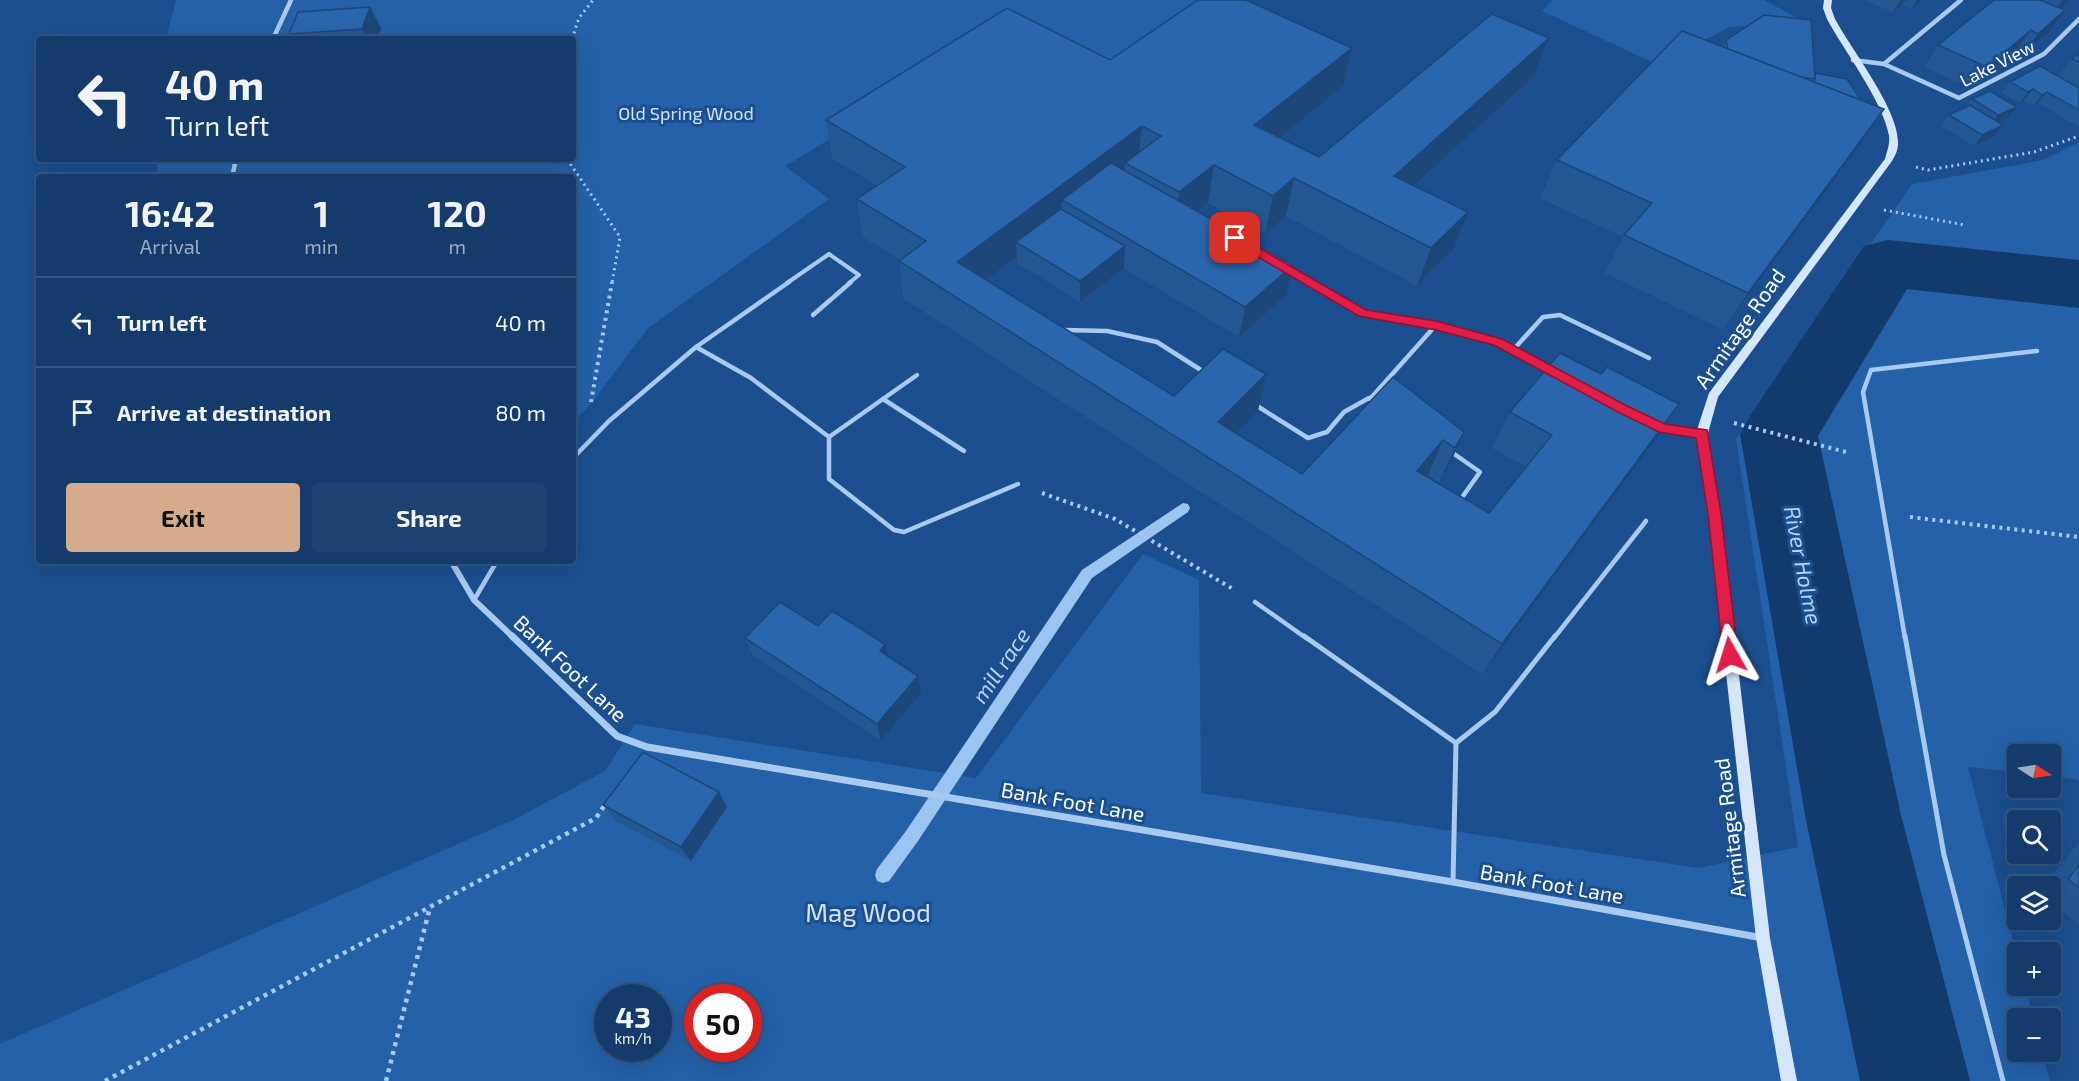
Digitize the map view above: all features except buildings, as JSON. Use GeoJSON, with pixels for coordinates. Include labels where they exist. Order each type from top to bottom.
{"type":"FeatureCollection","features":[{"type":"Feature","properties":{"kind":"main road"},"geometry":{"type":"LineString","coordinates":[[1828,0],[1826,8],[1853,60],[1888,115],[1895,145],[1889,159]]}},
{"type":"Feature","properties":{"kind":"main road","name":"Armitage Road"},"geometry":{"type":"LineString","coordinates":[[1789,1081],[1763,938],[1714,514],[1702,434],[1713,396],[1889,159]]}},
{"type":"Feature","properties":{"kind":"street"},"geometry":{"type":"LineString","coordinates":[[274,36],[291,0]]}},
{"type":"Feature","properties":{"kind":"street"},"geometry":{"type":"LineString","coordinates":[[1853,60],[1884,64],[1961,0]]}},
{"type":"Feature","properties":{"kind":"street","name":"Lake View"},"geometry":{"type":"LineString","coordinates":[[1884,64],[1959,98],[2044,54],[2079,19]]}},
{"type":"Feature","properties":{"kind":"street","name":"Bank Foot Lane"},"geometry":{"type":"LineString","coordinates":[[453,564],[474,600],[617,736],[647,747],[983,801],[1763,938]]}},
{"type":"Feature","properties":{"kind":"lane"},"geometry":{"type":"LineString","coordinates":[[576,455],[609,421],[696,347],[829,254],[859,274],[813,315]]}},
{"type":"Feature","properties":{"kind":"lane"},"geometry":{"type":"LineString","coordinates":[[1284,267],[1363,313],[1436,325],[1498,342],[1553,372]]}},
{"type":"Feature","properties":{"kind":"lane"},"geometry":{"type":"LineString","coordinates":[[1513,350],[1543,317],[1560,315],[1649,358]]}},
{"type":"Feature","properties":{"kind":"lane"},"geometry":{"type":"LineString","coordinates":[[1247,399],[1308,438],[1327,432],[1344,412],[1369,398],[1436,325]]}},
{"type":"Feature","properties":{"kind":"lane"},"geometry":{"type":"LineString","coordinates":[[1059,329],[1107,331],[1157,342],[1207,374]]}},
{"type":"Feature","properties":{"kind":"lane"},"geometry":{"type":"LineString","coordinates":[[696,347],[751,378],[829,437]]}},
{"type":"Feature","properties":{"kind":"lane"},"geometry":{"type":"LineString","coordinates":[[2003,1081],[1944,855],[1881,513],[1863,392],[1871,370],[2037,351]]}},
{"type":"Feature","properties":{"kind":"lane"},"geometry":{"type":"LineString","coordinates":[[829,437],[917,375]]}},
{"type":"Feature","properties":{"kind":"lane"},"geometry":{"type":"LineString","coordinates":[[1369,398],[1378,404]]}},
{"type":"Feature","properties":{"kind":"lane"},"geometry":{"type":"LineString","coordinates":[[883,399],[964,451]]}},
{"type":"Feature","properties":{"kind":"lane"},"geometry":{"type":"LineString","coordinates":[[1653,423],[1663,428],[1702,434]]}},
{"type":"Feature","properties":{"kind":"lane"},"geometry":{"type":"LineString","coordinates":[[829,437],[829,479],[894,530],[904,532],[1018,484]]}},
{"type":"Feature","properties":{"kind":"lane"},"geometry":{"type":"LineString","coordinates":[[1444,447],[1480,472],[1462,496]]}},
{"type":"Feature","properties":{"kind":"lane"},"geometry":{"type":"LineString","coordinates":[[1456,743],[1495,712],[1646,520]]}},
{"type":"Feature","properties":{"kind":"lane"},"geometry":{"type":"LineString","coordinates":[[474,600],[495,564]]}},
{"type":"Feature","properties":{"kind":"lane"},"geometry":{"type":"LineString","coordinates":[[1255,602],[1456,743]]}},
{"type":"Feature","properties":{"kind":"lane"},"geometry":{"type":"LineString","coordinates":[[1453,882],[1456,743]]}},
{"type":"Feature","properties":{"kind":"path"},"geometry":{"type":"LineString","coordinates":[[573,36],[579,18],[593,0]]}},
{"type":"Feature","properties":{"kind":"path"},"geometry":{"type":"LineString","coordinates":[[1889,159],[1928,170],[2034,152],[2079,136]]}},
{"type":"Feature","properties":{"kind":"path"},"geometry":{"type":"LineString","coordinates":[[569,162],[620,237],[590,405],[609,421]]}},
{"type":"Feature","properties":{"kind":"path"},"geometry":{"type":"LineString","coordinates":[[1859,199],[1892,213],[1965,225]]}},
{"type":"Feature","properties":{"kind":"path"},"geometry":{"type":"LineString","coordinates":[[1707,416],[1873,459]]}},
{"type":"Feature","properties":{"kind":"path"},"geometry":{"type":"LineString","coordinates":[[1018,484],[1115,519],[1255,602]]}},
{"type":"Feature","properties":{"kind":"path"},"geometry":{"type":"LineString","coordinates":[[1881,513],[2079,537]]}},
{"type":"Feature","properties":{"kind":"path"},"geometry":{"type":"LineString","coordinates":[[107,1080],[596,818],[609,800]]}},
{"type":"Feature","properties":{"kind":"path"},"geometry":{"type":"LineString","coordinates":[[386,1081],[430,907]]}},
{"type":"Feature","properties":{"kind":"green space","name":"Old Spring Wood"},"geometry":{"type":"Polygon","coordinates":[[[176,0],[1219,0],[1104,72],[942,72],[785,166],[829,199],[648,328],[590,405],[576,420],[576,174],[158,174],[156,162],[576,162],[576,36],[167,36],[176,0]]]}},
{"type":"Feature","properties":{"kind":"green space"},"geometry":{"type":"Polygon","coordinates":[[[1552,0],[1764,0],[1805,22],[1730,27],[1656,64],[1542,11],[1552,0]]]}},
{"type":"Feature","properties":{"kind":"green space","name":"Mag Wood"},"geometry":{"type":"Polygon","coordinates":[[[2079,142],[2079,780],[2061,777],[2061,744],[2007,744],[2007,771],[1968,767],[2007,917],[2007,930],[2010,930],[2013,942],[2007,942],[2007,996],[2028,996],[2031,1008],[2007,1008],[2007,1062],[2045,1062],[2050,1081],[0,1081],[0,1044],[515,819],[605,771],[635,724],[976,778],[1143,554],[1199,580],[1201,793],[1699,868],[1798,847],[1736,439],[1912,184],[2043,160],[2079,142]]]}},
{"type":"Feature","properties":{"kind":"waterway","name":"River Holme"},"geometry":{"type":"LineString","coordinates":[[1915,1081],[1853,815],[1779,434],[1888,263],[2079,284]]}},
{"type":"Feature","properties":{"kind":"waterway","name":"mill race"},"geometry":{"type":"LineString","coordinates":[[883,875],[912,836],[1087,574],[1183,508]]}},
{"type":"Feature","properties":{"kind":"route"},"geometry":{"type":"LineString","coordinates":[[1235,238],[1363,313],[1436,325],[1498,342],[1622,409],[1663,428],[1702,434],[1714,514],[1730,655]]}}]}
